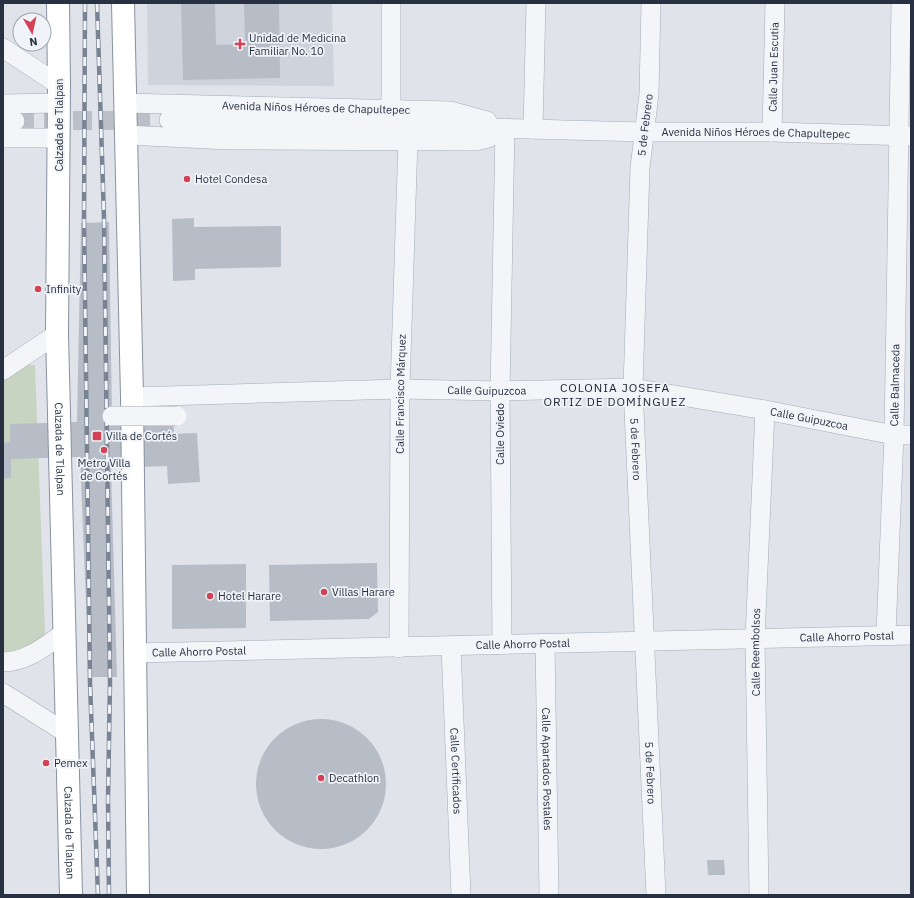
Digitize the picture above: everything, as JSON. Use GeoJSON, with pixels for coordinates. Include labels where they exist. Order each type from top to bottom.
{"type":"FeatureCollection","features":[{"type":"Feature","properties":{"kind":"highway","name":"Calzada de Tlalpan"},"geometry":{"type":"LineString","coordinates":[[58,3],[59,138],[57,334],[71,895]]}},
{"type":"Feature","properties":{"kind":"highway"},"geometry":{"type":"LineString","coordinates":[[123,3],[132,397],[138,895]]}},
{"type":"Feature","properties":{"kind":"street"},"geometry":{"type":"LineString","coordinates":[[392,3],[392,110]]}},
{"type":"Feature","properties":{"kind":"street"},"geometry":{"type":"LineString","coordinates":[[534,128],[536,3]]}},
{"type":"Feature","properties":{"kind":"street","name":"5 de Febrero"},"geometry":{"type":"LineString","coordinates":[[651,3],[649,94],[640,168],[633,388],[643,640],[656,895]]}},
{"type":"Feature","properties":{"kind":"street","name":"Calle Juan Escutia"},"geometry":{"type":"LineString","coordinates":[[772,132],[775,3]]}},
{"type":"Feature","properties":{"kind":"street","name":"Calle Balmaceda"},"geometry":{"type":"LineString","coordinates":[[886,634],[902,435],[905,135],[901,3]]}},
{"type":"Feature","properties":{"kind":"street"},"geometry":{"type":"LineString","coordinates":[[3,48],[59,94]]}},
{"type":"Feature","properties":{"kind":"street"},"geometry":{"type":"LineString","coordinates":[[3,104],[59,94]]}},
{"type":"Feature","properties":{"kind":"street","name":"Avenida Niños Héroes de Chapultepec"},"geometry":{"type":"LineString","coordinates":[[125,103],[450,111],[478,117],[505,128]]}},
{"type":"Feature","properties":{"kind":"street","name":"Avenida Niños Héroes de Chapultepec"},"geometry":{"type":"LineString","coordinates":[[169,120],[534,128],[644,132],[772,132],[905,135]]}},
{"type":"Feature","properties":{"kind":"street"},"geometry":{"type":"LineString","coordinates":[[126,135],[229,140],[476,141],[488,138],[505,128]]}},
{"type":"Feature","properties":{"kind":"street","name":"Calle Oviedo"},"geometry":{"type":"LineString","coordinates":[[502,645],[500,391],[505,128]]}},
{"type":"Feature","properties":{"kind":"street"},"geometry":{"type":"LineString","coordinates":[[3,138],[59,138]]}},
{"type":"Feature","properties":{"kind":"street","name":"Calle Francisco Márquez"},"geometry":{"type":"LineString","coordinates":[[399,648],[400,389],[408,140]]}},
{"type":"Feature","properties":{"kind":"street"},"geometry":{"type":"LineString","coordinates":[[3,370],[57,334]]}},
{"type":"Feature","properties":{"kind":"street","name":"Calle Guipuzcoa"},"geometry":{"type":"LineString","coordinates":[[132,397],[400,389],[500,391],[633,388],[902,435]]}},
{"type":"Feature","properties":{"kind":"street","name":"Calle Reembolsos"},"geometry":{"type":"LineString","coordinates":[[759,895],[755,638],[765,410]]}},
{"type":"Feature","properties":{"kind":"street"},"geometry":{"type":"LineString","coordinates":[[112,416],[176,416]]}},
{"type":"Feature","properties":{"kind":"street"},"geometry":{"type":"LineString","coordinates":[[3,662],[14,662],[27,658],[64,633]]}},
{"type":"Feature","properties":{"kind":"street","name":"Calle Ahorro Postal"},"geometry":{"type":"LineString","coordinates":[[134,653],[399,648],[643,640],[911,634]]}},
{"type":"Feature","properties":{"kind":"street","name":"Calle Apartados Postales"},"geometry":{"type":"LineString","coordinates":[[545,644],[549,895]]}},
{"type":"Feature","properties":{"kind":"street","name":"Calle Certificados"},"geometry":{"type":"LineString","coordinates":[[451,646],[461,895]]}},
{"type":"Feature","properties":{"kind":"street"},"geometry":{"type":"LineString","coordinates":[[3,693],[68,734]]}},
{"type":"Feature","properties":{"kind":"shaded area","name":"Unidad de Medicina Familiar No. 10"},"geometry":{"type":"Polygon","coordinates":[[[147,3],[332,3],[334,86],[148,85],[147,3]]]}},
{"type":"Feature","properties":{"kind":"green space"},"geometry":{"type":"Polygon","coordinates":[[[22,365],[35,365],[45,634],[22,653],[3,656],[3,377],[22,365]]]}},
{"type":"Feature","properties":{"kind":"building"},"geometry":{"type":"Polygon","coordinates":[[[181,3],[215,3],[216,45],[245,44],[244,3],[279,3],[280,78],[183,80],[181,3]]]}},
{"type":"Feature","properties":{"kind":"building"},"geometry":{"type":"Polygon","coordinates":[[[194,218],[194,227],[281,226],[281,267],[195,269],[195,280],[173,281],[172,219],[194,218]]]}},
{"type":"Feature","properties":{"kind":"building","name":"Metro Villa de Cortés"},"geometry":{"type":"Polygon","coordinates":[[[109,222],[112,416],[173,418],[174,434],[197,433],[200,482],[168,484],[167,466],[111,468],[117,677],[89,677],[80,457],[11,459],[11,478],[3,479],[3,443],[10,442],[10,424],[77,422],[81,223],[109,222]]]}},
{"type":"Feature","properties":{"kind":"building","name":"Villas Harare"},"geometry":{"type":"Polygon","coordinates":[[[377,563],[378,612],[369,619],[270,621],[269,565],[377,563]]]}},
{"type":"Feature","properties":{"kind":"building","name":"Hotel Harare"},"geometry":{"type":"Polygon","coordinates":[[[246,564],[246,628],[172,629],[172,565],[246,564]]]}},
{"type":"Feature","properties":{"kind":"building","name":"Decathlon"},"geometry":{"type":"Polygon","coordinates":[[[327,719],[346,724],[367,738],[381,759],[385,771],[385,797],[381,809],[367,830],[346,844],[334,848],[315,849],[296,844],[275,830],[261,809],[257,797],[256,778],[261,759],[275,738],[296,724],[308,720],[327,719]]]}},
{"type":"Feature","properties":{"kind":"building"},"geometry":{"type":"Polygon","coordinates":[[[707,860],[724,860],[725,875],[708,875],[707,860]]]}},
{"type":"Feature","properties":{"kind":"tunnel"},"geometry":{"type":"LineString","coordinates":[[15,121],[169,120]]}},
{"type":"Feature","properties":{"kind":"railway"},"geometry":{"type":"LineString","coordinates":[[85,3],[84,220],[90,683],[98,895]]}},
{"type":"Feature","properties":{"kind":"railway"},"geometry":{"type":"LineString","coordinates":[[97,3],[104,218],[110,682],[108,800],[109,895]]}},
{"type":"Feature","properties":{"kind":"place","name":"Unidad de Medicina Familiar No. 10"},"geometry":{"type":"Point","coordinates":[240,44]}},
{"type":"Feature","properties":{"kind":"place","name":"Hotel Condesa"},"geometry":{"type":"Point","coordinates":[187,179]}},
{"type":"Feature","properties":{"kind":"place","name":"Infinity"},"geometry":{"type":"Point","coordinates":[38,289]}},
{"type":"Feature","properties":{"kind":"place","name":"Villa de Cortés"},"geometry":{"type":"Point","coordinates":[97,436]}},
{"type":"Feature","properties":{"kind":"place","name":"Metro Villa de Cortés"},"geometry":{"type":"Point","coordinates":[104,450]}},
{"type":"Feature","properties":{"kind":"place","name":"Villas Harare"},"geometry":{"type":"Point","coordinates":[324,592]}},
{"type":"Feature","properties":{"kind":"place","name":"Hotel Harare"},"geometry":{"type":"Point","coordinates":[210,596]}},
{"type":"Feature","properties":{"kind":"place","name":"Pemex"},"geometry":{"type":"Point","coordinates":[46,763]}},
{"type":"Feature","properties":{"kind":"place","name":"Decathlon"},"geometry":{"type":"Point","coordinates":[321,778]}},
{"type":"Feature","properties":{"kind":"district","name":"COLONIA JOSEFA ORTIZ DE DOMÍNGUEZ"},"geometry":{"type":"Point","coordinates":[615,395]}}]}
